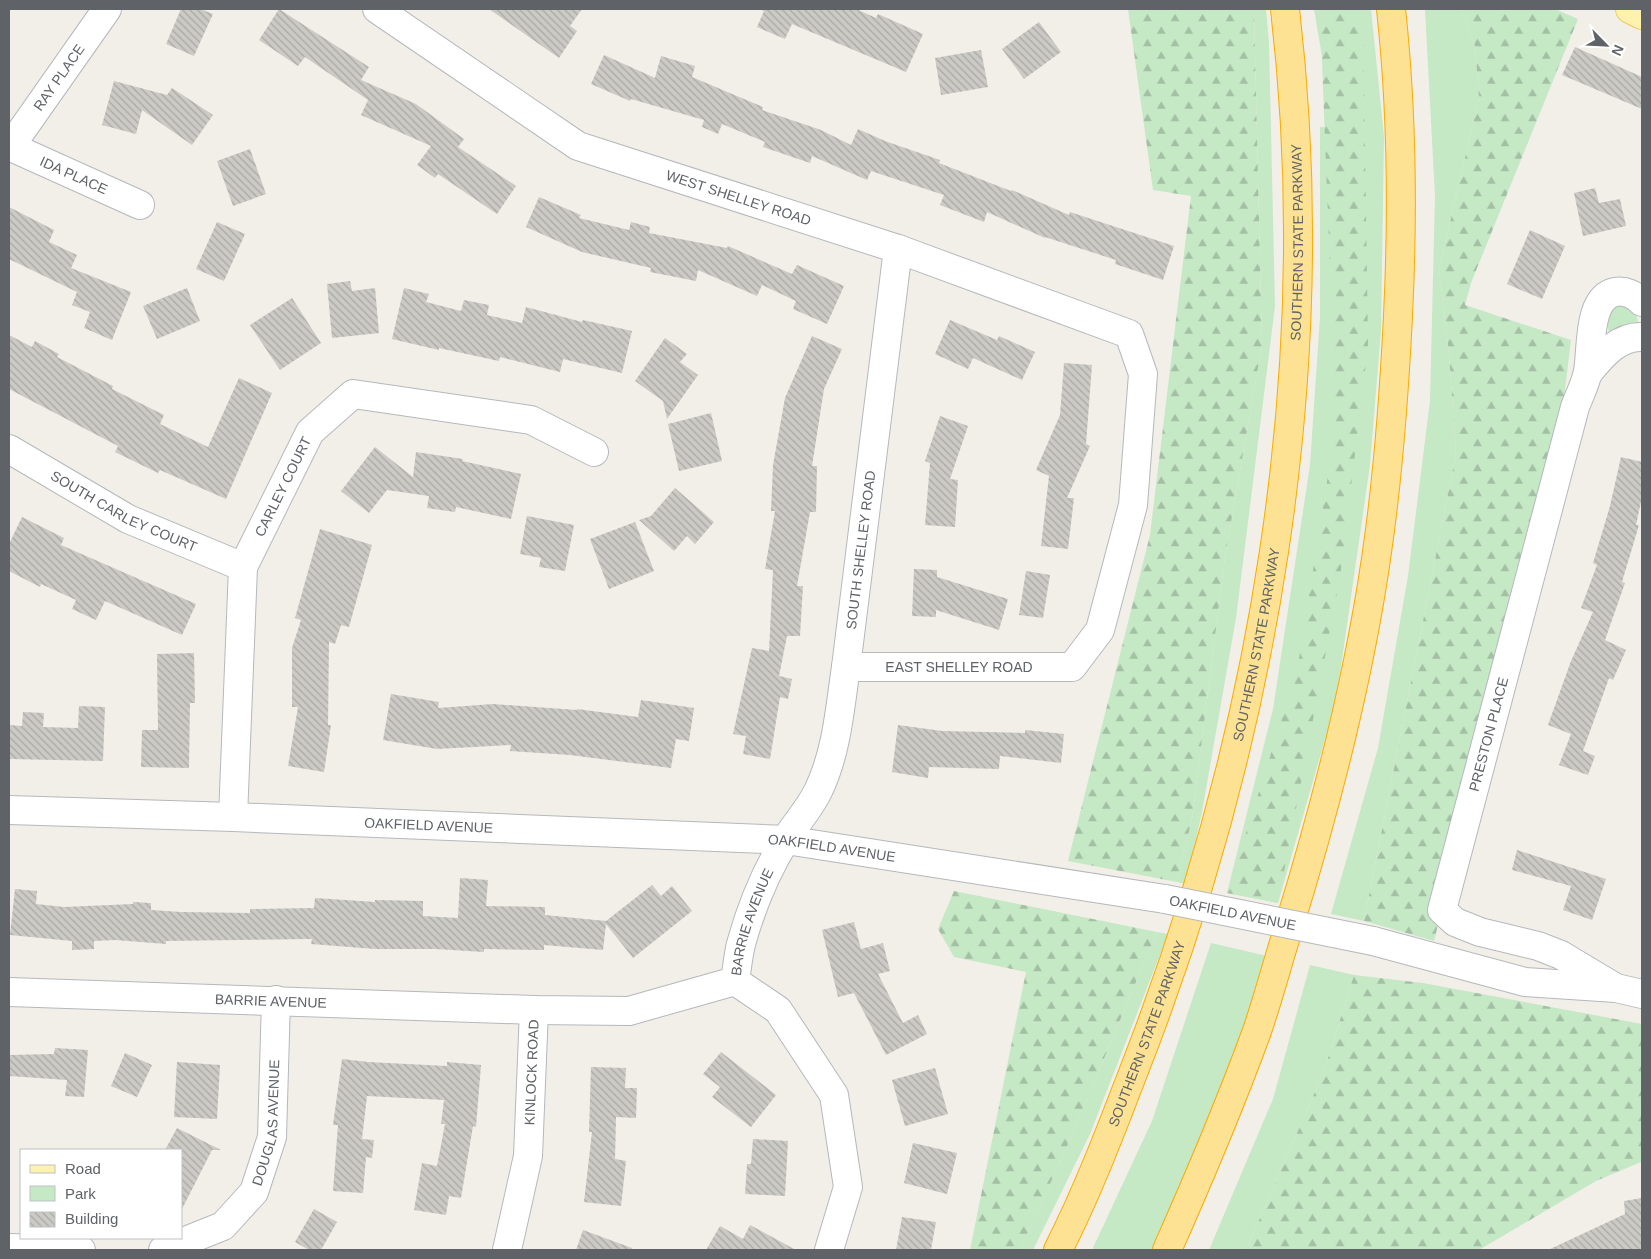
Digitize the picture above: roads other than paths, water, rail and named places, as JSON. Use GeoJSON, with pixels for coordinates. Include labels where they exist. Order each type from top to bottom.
{"type":"FeatureCollection","features":[{"type":"Feature","properties":{"kind":"highway","name":"SOUTHERN STATE PARKWAY"},"geometry":{"type":"LineString","coordinates":[[1058,1250],[1114,1121],[1162,998],[1201,880],[1231,766],[1257,647],[1280,520],[1290,424],[1296,320],[1298,253],[1295,142],[1290,59],[1284,9]]}},
{"type":"Feature","properties":{"kind":"highway"},"geometry":{"type":"LineString","coordinates":[[1167,1250],[1213,1143],[1257,1029],[1330,788],[1363,632],[1376,559],[1393,412],[1400,266],[1400,168],[1396,53],[1391,9]]}},
{"type":"Feature","properties":{"kind":"main road"},"geometry":{"type":"LineString","coordinates":[[1630,9],[1642,15]]}},
{"type":"Feature","properties":{"kind":"street","name":"RAY PLACE"},"geometry":{"type":"LineString","coordinates":[[10,146],[106,9]]}},
{"type":"Feature","properties":{"kind":"street","name":"WEST SHELLEY ROAD"},"geometry":{"type":"LineString","coordinates":[[377,9],[578,146],[898,249],[1129,334],[1143,374],[1133,505],[1100,630],[1072,667]]}},
{"type":"Feature","properties":{"kind":"street","name":"IDA PLACE"},"geometry":{"type":"LineString","coordinates":[[10,146],[140,205]]}},
{"type":"Feature","properties":{"kind":"street","name":"SOUTH SHELLEY ROAD"},"geometry":{"type":"LineString","coordinates":[[786,840],[818,791],[826,774],[835,733],[846,667],[898,249]]}},
{"type":"Feature","properties":{"kind":"street"},"geometry":{"type":"LineString","coordinates":[[1588,373],[1594,318],[1602,299],[1609,293],[1619,291],[1630,293],[1642,302]]}},
{"type":"Feature","properties":{"kind":"street"},"geometry":{"type":"LineString","coordinates":[[1588,373],[1604,353],[1619,342],[1642,337]]}},
{"type":"Feature","properties":{"kind":"street","name":"PRESTON PLACE"},"geometry":{"type":"LineString","coordinates":[[1588,373],[1572,417],[1442,910],[1455,922],[1480,932],[1538,946],[1561,955],[1616,988]]}},
{"type":"Feature","properties":{"kind":"street","name":"CARLEY COURT"},"geometry":{"type":"LineString","coordinates":[[234,817],[243,567],[310,432],[353,394],[531,420],[594,452]]}},
{"type":"Feature","properties":{"kind":"street","name":"SOUTH CARLEY COURT"},"geometry":{"type":"LineString","coordinates":[[9,449],[128,519],[243,567]]}},
{"type":"Feature","properties":{"kind":"street","name":"EAST SHELLEY ROAD"},"geometry":{"type":"LineString","coordinates":[[846,667],[1072,667]]}},
{"type":"Feature","properties":{"kind":"street","name":"OAKFIELD AVENUE"},"geometry":{"type":"LineString","coordinates":[[9,810],[234,817],[786,840],[1165,899],[1373,941],[1525,982],[1616,988],[1642,994]]}},
{"type":"Feature","properties":{"kind":"street","name":"BARRIE AVENUE"},"geometry":{"type":"LineString","coordinates":[[650,1005],[735,981],[741,945],[753,908],[770,867],[786,840]]}},
{"type":"Feature","properties":{"kind":"street"},"geometry":{"type":"LineString","coordinates":[[735,981],[778,1010],[834,1095],[848,1187],[830,1250]]}},
{"type":"Feature","properties":{"kind":"street","name":"BARRIE AVENUE"},"geometry":{"type":"LineString","coordinates":[[9,992],[534,1010]]}},
{"type":"Feature","properties":{"kind":"street","name":"DOUGLAS AVENUE"},"geometry":{"type":"LineString","coordinates":[[163,1250],[222,1226],[254,1192],[272,1137],[276,1000]]}},
{"type":"Feature","properties":{"kind":"street","name":"KINLOCK ROAD"},"geometry":{"type":"LineString","coordinates":[[507,1250],[528,1156],[534,1010],[629,1010],[650,1005]]}},
{"type":"Feature","properties":{"kind":"street"},"geometry":{"type":"LineString","coordinates":[[9,1248],[81,1250]]}}]}
